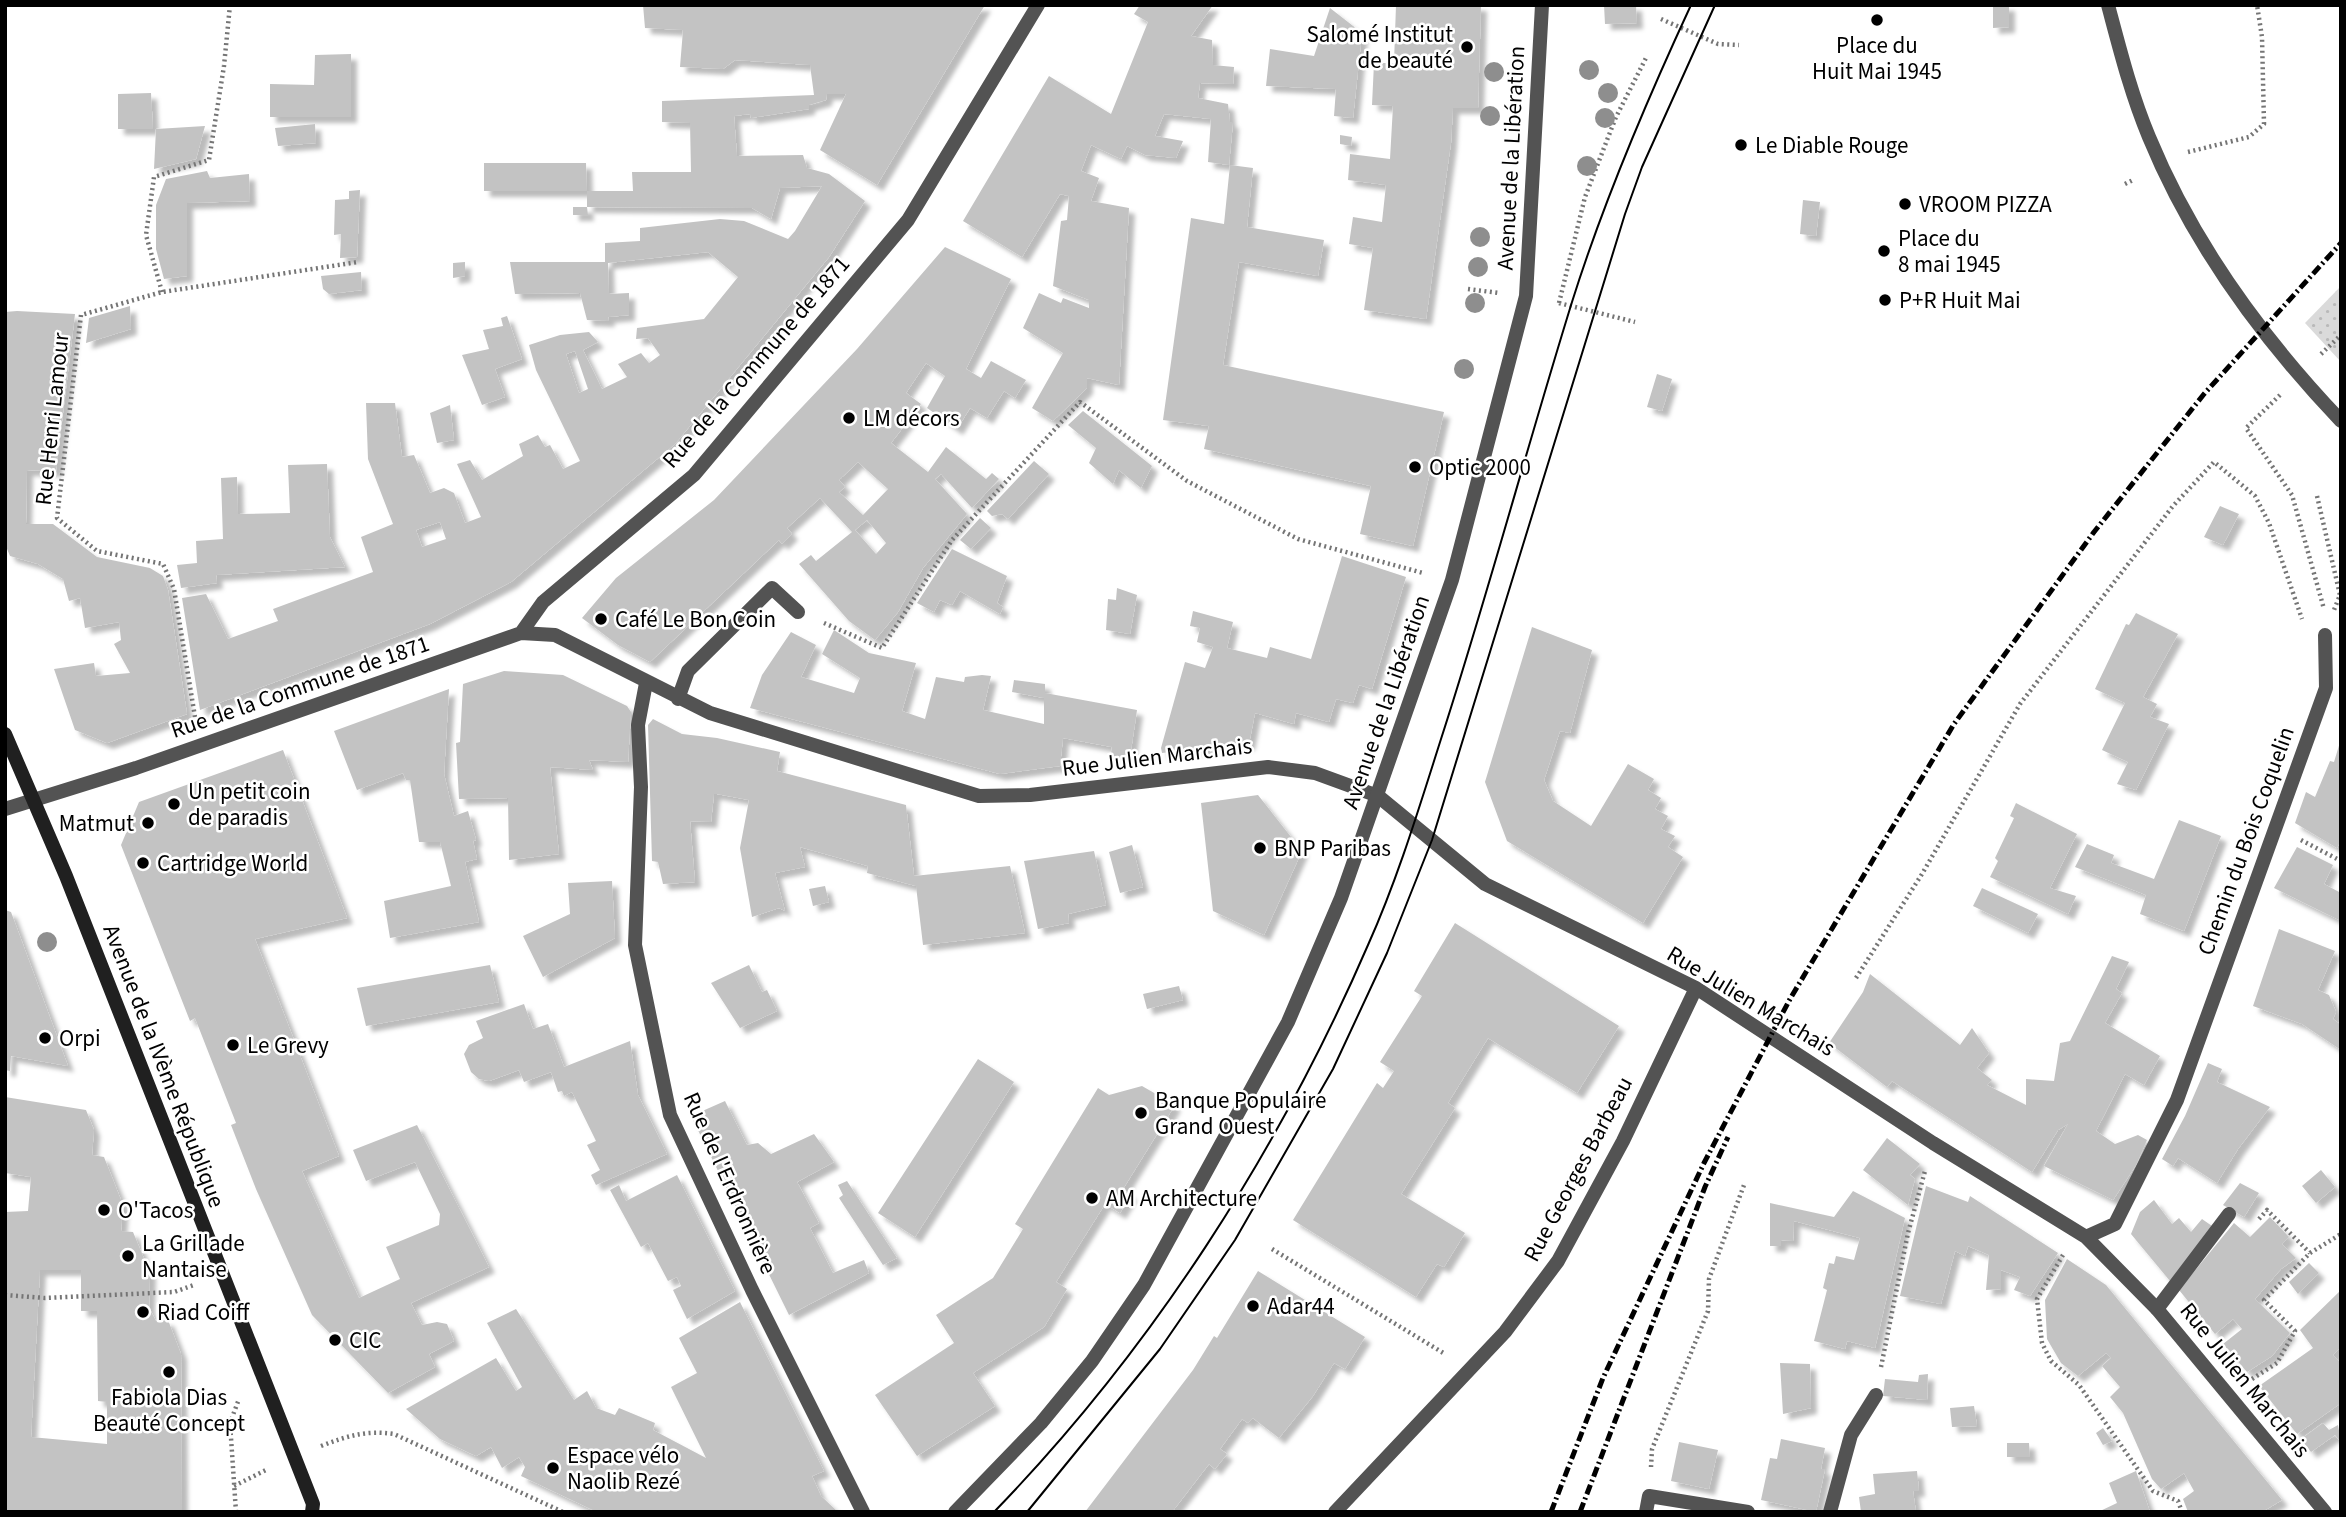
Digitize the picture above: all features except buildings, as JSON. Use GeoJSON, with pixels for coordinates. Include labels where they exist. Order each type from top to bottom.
{"type":"FeatureCollection","features":[{"type":"Feature","properties":{"kind":"main road","name":"Avenue de la IVème République"},"geometry":{"type":"LineString","coordinates":[[5,734],[73,893],[313,1508],[327,1512]]}},
{"type":"Feature","properties":{"kind":"street","name":"Rue de la Commune de 1871"},"geometry":{"type":"LineString","coordinates":[[5,809],[200,746],[521,633],[543,601],[694,475],[908,220],[1038,5]]}},
{"type":"Feature","properties":{"kind":"street","name":"Avenue de la Libération"},"geometry":{"type":"LineString","coordinates":[[955,1512],[1041,1423],[1092,1361],[1143,1285],[1288,1022],[1341,898],[1452,580],[1525,296],[1542,5]]}},
{"type":"Feature","properties":{"kind":"street"},"geometry":{"type":"LineString","coordinates":[[2108,5],[2127,76],[2149,137],[2171,185],[2248,312],[2285,362],[2341,421]]}},
{"type":"Feature","properties":{"kind":"street"},"geometry":{"type":"LineString","coordinates":[[678,699],[688,671],[772,588],[798,612]]}},
{"type":"Feature","properties":{"kind":"street","name":"Rue Julien Marchais"},"geometry":{"type":"LineString","coordinates":[[521,633],[555,635],[678,699],[776,735],[979,796],[1030,795],[1268,767],[1315,773],[1378,796],[1485,884],[1696,988],[1933,1143],[2085,1237],[2157,1309],[2325,1512]]}},
{"type":"Feature","properties":{"kind":"street","name":"Chemin du Bois Coquelin"},"geometry":{"type":"LineString","coordinates":[[2085,1237],[2115,1224],[2177,1100],[2326,688],[2325,635]]}},
{"type":"Feature","properties":{"kind":"street","name":"Rue de l'Erdronnière"},"geometry":{"type":"LineString","coordinates":[[646,683],[638,725],[641,787],[635,945],[670,1115],[752,1290],[863,1512]]}},
{"type":"Feature","properties":{"kind":"street","name":"Rue Georges Barbeau"},"geometry":{"type":"LineString","coordinates":[[1335,1512],[1504,1332],[1558,1261],[1623,1141],[1696,988]]}},
{"type":"Feature","properties":{"kind":"street","name":"Rue Julien Marchais"},"geometry":{"type":"LineString","coordinates":[[2157,1309],[2229,1214]]}},
{"type":"Feature","properties":{"kind":"street"},"geometry":{"type":"LineString","coordinates":[[1830,1512],[1851,1435],[1876,1395]]}},
{"type":"Feature","properties":{"kind":"street"},"geometry":{"type":"LineString","coordinates":[[1646,1512],[1649,1496],[1748,1512]]}},
{"type":"Feature","properties":{"kind":"path"},"geometry":{"type":"LineString","coordinates":[[162,292],[146,235],[154,177],[209,160],[224,66],[230,5]]}},
{"type":"Feature","properties":{"kind":"path"},"geometry":{"type":"LineString","coordinates":[[2188,152],[2249,137],[2264,124],[2262,37],[2257,5]]}},
{"type":"Feature","properties":{"kind":"path"},"geometry":{"type":"LineString","coordinates":[[1661,19],[1718,44],[1739,45]]}},
{"type":"Feature","properties":{"kind":"path"},"geometry":{"type":"LineString","coordinates":[[1559,303],[1585,197],[1616,117],[1647,56]]}},
{"type":"Feature","properties":{"kind":"path"},"geometry":{"type":"LineString","coordinates":[[2125,184],[2133,180]]}},
{"type":"Feature","properties":{"kind":"path","name":"Rue Henri Lamour"},"geometry":{"type":"LineString","coordinates":[[200,746],[174,589],[163,564],[97,551],[57,518],[81,315],[162,292],[358,262]]}},
{"type":"Feature","properties":{"kind":"path"},"geometry":{"type":"LineString","coordinates":[[2312,363],[2341,335]]}},
{"type":"Feature","properties":{"kind":"path"},"geometry":{"type":"LineString","coordinates":[[2284,391],[2246,428],[2292,495],[2324,603],[2325,635]]}},
{"type":"Feature","properties":{"kind":"path"},"geometry":{"type":"LineString","coordinates":[[798,612],[881,648],[952,540],[1080,402],[1187,481],[1297,539],[1452,580]]}},
{"type":"Feature","properties":{"kind":"path"},"geometry":{"type":"LineString","coordinates":[[1856,978],[1922,874],[2020,704],[2173,506],[2214,462],[2255,496],[2269,523],[2304,623],[2325,635]]}},
{"type":"Feature","properties":{"kind":"path"},"geometry":{"type":"LineString","coordinates":[[2317,496],[2340,595]]}},
{"type":"Feature","properties":{"kind":"path"},"geometry":{"type":"LineString","coordinates":[[2275,827],[2341,861]]}},
{"type":"Feature","properties":{"kind":"path"},"geometry":{"type":"LineString","coordinates":[[1876,1395],[1908,1233],[1933,1143]]}},
{"type":"Feature","properties":{"kind":"path"},"geometry":{"type":"LineString","coordinates":[[1649,1496],[1653,1450],[1708,1311],[1709,1279],[1744,1185]]}},
{"type":"Feature","properties":{"kind":"path"},"geometry":{"type":"LineString","coordinates":[[2229,1214],[2249,1230],[2267,1210],[2310,1253]]}},
{"type":"Feature","properties":{"kind":"path"},"geometry":{"type":"LineString","coordinates":[[2228,1395],[2277,1363],[2295,1331],[2264,1300],[2310,1253],[2341,1234]]}},
{"type":"Feature","properties":{"kind":"path"},"geometry":{"type":"LineString","coordinates":[[2085,1237],[2063,1256],[2037,1299],[2042,1343],[2051,1361],[2079,1385],[2153,1490],[2178,1501],[2182,1512]]}},
{"type":"Feature","properties":{"kind":"path"},"geometry":{"type":"LineString","coordinates":[[1272,1249],[1439,1350]]}},
{"type":"Feature","properties":{"kind":"path"},"geometry":{"type":"LineString","coordinates":[[5,1295],[45,1298],[174,1292],[221,1275]]}},
{"type":"Feature","properties":{"kind":"path"},"geometry":{"type":"LineString","coordinates":[[236,1512],[230,1423],[254,1357]]}},
{"type":"Feature","properties":{"kind":"path"},"geometry":{"type":"LineString","coordinates":[[234,1486],[293,1457],[354,1433],[373,1431],[394,1434],[563,1512]]}},
{"type":"Feature","properties":{"kind":"shaded area"},"geometry":{"type":"Polygon","coordinates":[[[2341,286],[2341,362],[2305,323],[2341,286]]]}},
{"type":"Feature","properties":{"kind":"tram line"},"geometry":{"type":"LineString","coordinates":[[994,1512],[1052,1449],[1158,1316],[1252,1173],[1333,1022],[1379,920],[1416,817],[1584,264],[1627,152],[1691,5]]}},
{"type":"Feature","properties":{"kind":"tram line"},"geometry":{"type":"LineString","coordinates":[[1027,1512],[1160,1349],[1235,1240],[1333,1069],[1387,953],[1432,840],[1625,214],[1642,167],[1715,5]]}},
{"type":"Feature","properties":{"kind":"railway"},"geometry":{"type":"LineString","coordinates":[[1551,1512],[1603,1378],[1704,1163],[1790,999],[1954,724],[2094,532],[2204,394],[2341,243]]}},
{"type":"Feature","properties":{"kind":"railway"},"geometry":{"type":"LineString","coordinates":[[1580,1512],[1705,1187],[1728,1137]]}},
{"type":"Feature","properties":{"kind":"place","name":"Place du Huit Mai 1945"},"geometry":{"type":"Point","coordinates":[1877,20]}},
{"type":"Feature","properties":{"kind":"place","name":"Salomé Institut de beauté"},"geometry":{"type":"Point","coordinates":[1467,47]}},
{"type":"Feature","properties":{"kind":"place","name":"Le Diable Rouge"},"geometry":{"type":"Point","coordinates":[1741,145]}},
{"type":"Feature","properties":{"kind":"place","name":"VROOM PIZZA"},"geometry":{"type":"Point","coordinates":[1905,204]}},
{"type":"Feature","properties":{"kind":"place","name":"Place du 8 mai 1945"},"geometry":{"type":"Point","coordinates":[1884,251]}},
{"type":"Feature","properties":{"kind":"place","name":"P+R Huit Mai"},"geometry":{"type":"Point","coordinates":[1885,300]}},
{"type":"Feature","properties":{"kind":"place","name":"LM décors"},"geometry":{"type":"Point","coordinates":[849,418]}},
{"type":"Feature","properties":{"kind":"place","name":"Optic 2000"},"geometry":{"type":"Point","coordinates":[1415,467]}},
{"type":"Feature","properties":{"kind":"place","name":"Café Le Bon Coin"},"geometry":{"type":"Point","coordinates":[601,619]}},
{"type":"Feature","properties":{"kind":"place","name":"Un petit coin de paradis"},"geometry":{"type":"Point","coordinates":[174,804]}},
{"type":"Feature","properties":{"kind":"place","name":"Matmut"},"geometry":{"type":"Point","coordinates":[148,823]}},
{"type":"Feature","properties":{"kind":"place","name":"BNP Paribas"},"geometry":{"type":"Point","coordinates":[1260,848]}},
{"type":"Feature","properties":{"kind":"place","name":"Cartridge World"},"geometry":{"type":"Point","coordinates":[143,863]}},
{"type":"Feature","properties":{"kind":"place","name":"Orpi"},"geometry":{"type":"Point","coordinates":[45,1038]}},
{"type":"Feature","properties":{"kind":"place","name":"Le Grevy"},"geometry":{"type":"Point","coordinates":[233,1045]}},
{"type":"Feature","properties":{"kind":"place","name":"Banque Populaire Grand Ouest"},"geometry":{"type":"Point","coordinates":[1141,1113]}},
{"type":"Feature","properties":{"kind":"place","name":"AM Architecture"},"geometry":{"type":"Point","coordinates":[1092,1198]}},
{"type":"Feature","properties":{"kind":"place","name":"O'Tacos"},"geometry":{"type":"Point","coordinates":[104,1210]}},
{"type":"Feature","properties":{"kind":"place","name":"La Grillade Nantaise"},"geometry":{"type":"Point","coordinates":[128,1256]}},
{"type":"Feature","properties":{"kind":"place","name":"Adar44"},"geometry":{"type":"Point","coordinates":[1253,1306]}},
{"type":"Feature","properties":{"kind":"place","name":"Riad Coiff"},"geometry":{"type":"Point","coordinates":[143,1312]}},
{"type":"Feature","properties":{"kind":"place","name":"CIC"},"geometry":{"type":"Point","coordinates":[335,1340]}},
{"type":"Feature","properties":{"kind":"place","name":"Fabiola Dias Beauté Concept"},"geometry":{"type":"Point","coordinates":[169,1372]}},
{"type":"Feature","properties":{"kind":"place","name":"Espace vélo Naolib Rezé"},"geometry":{"type":"Point","coordinates":[553,1468]}}]}
